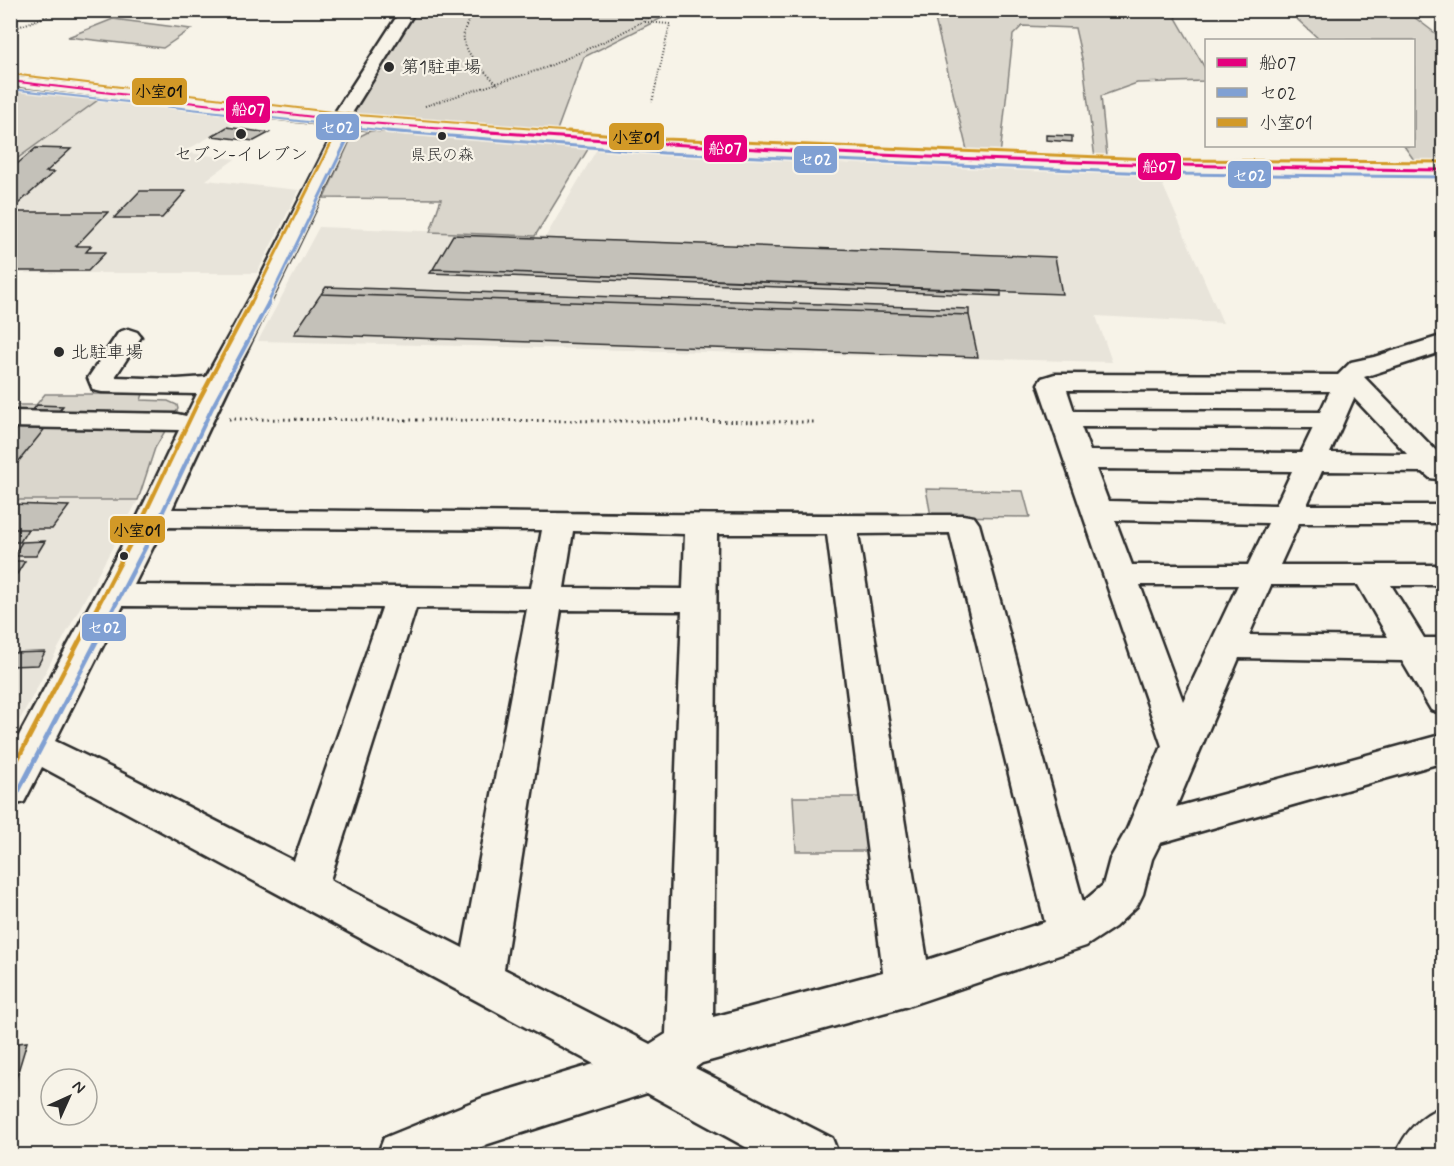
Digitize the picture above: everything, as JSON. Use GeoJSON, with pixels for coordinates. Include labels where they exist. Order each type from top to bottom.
{"type":"FeatureCollection","features":[{"type":"Feature","properties":{"kind":"street"},"geometry":{"type":"LineString","coordinates":[[10,791],[152,518],[188,420],[215,385],[279,265],[347,121],[409,10]]}},
{"type":"Feature","properties":{"kind":"street"},"geometry":{"type":"LineString","coordinates":[[10,81],[347,121],[592,141],[1163,167],[1443,170]]}},
{"type":"Feature","properties":{"kind":"street"},"geometry":{"type":"LineString","coordinates":[[128,337],[101,378],[102,384],[177,387],[215,385]]}},
{"type":"Feature","properties":{"kind":"street"},"geometry":{"type":"LineString","coordinates":[[402,1155],[482,1122],[671,1057],[908,986],[1070,933],[1100,914],[1122,894],[1131,859],[1146,831],[1226,646],[1349,380],[1360,368],[1380,364],[1443,342]]}},
{"type":"Feature","properties":{"kind":"street"},"geometry":{"type":"LineString","coordinates":[[1181,746],[1051,384],[1055,381],[1349,380],[1437,469]]}},
{"type":"Feature","properties":{"kind":"street"},"geometry":{"type":"LineString","coordinates":[[1163,382],[1200,461]]}},
{"type":"Feature","properties":{"kind":"street"},"geometry":{"type":"LineString","coordinates":[[10,419],[188,420]]}},
{"type":"Feature","properties":{"kind":"street"},"geometry":{"type":"LineString","coordinates":[[1064,419],[1330,420]]}},
{"type":"Feature","properties":{"kind":"street"},"geometry":{"type":"LineString","coordinates":[[1078,460],[1311,463],[1437,469]]}},
{"type":"Feature","properties":{"kind":"street"},"geometry":{"type":"LineString","coordinates":[[1095,510],[1443,514]]}},
{"type":"Feature","properties":{"kind":"street"},"geometry":{"type":"LineString","coordinates":[[152,518],[701,525],[963,524],[1070,933]]}},
{"type":"Feature","properties":{"kind":"street"},"geometry":{"type":"LineString","coordinates":[[480,978],[559,522]]}},
{"type":"Feature","properties":{"kind":"street"},"geometry":{"type":"LineString","coordinates":[[841,523],[908,986]]}},
{"type":"Feature","properties":{"kind":"street"},"geometry":{"type":"LineString","coordinates":[[671,1057],[700,600],[701,525]]}},
{"type":"Feature","properties":{"kind":"street"},"geometry":{"type":"LineString","coordinates":[[1118,574],[1443,575]]}},
{"type":"Feature","properties":{"kind":"street"},"geometry":{"type":"LineString","coordinates":[[1368,574],[1427,649],[1443,700]]}},
{"type":"Feature","properties":{"kind":"street"},"geometry":{"type":"LineString","coordinates":[[112,595],[700,600]]}},
{"type":"Feature","properties":{"kind":"street"},"geometry":{"type":"LineString","coordinates":[[306,887],[404,596]]}},
{"type":"Feature","properties":{"kind":"street"},"geometry":{"type":"LineString","coordinates":[[1226,646],[1427,649]]}},
{"type":"Feature","properties":{"kind":"street"},"geometry":{"type":"LineString","coordinates":[[1146,831],[1443,748]]}},
{"type":"Feature","properties":{"kind":"street"},"geometry":{"type":"LineString","coordinates":[[29,753],[48,753],[480,978],[671,1057],[814,1155]]}},
{"type":"Feature","properties":{"kind":"street"},"geometry":{"type":"LineString","coordinates":[[1420,1155],[1443,1130]]}},
{"type":"Feature","properties":{"kind":"path"},"geometry":{"type":"LineString","coordinates":[[10,30],[63,10]]}},
{"type":"Feature","properties":{"kind":"path"},"geometry":{"type":"LineString","coordinates":[[476,10],[465,28],[463,38],[469,52],[498,85]]}},
{"type":"Feature","properties":{"kind":"path"},"geometry":{"type":"LineString","coordinates":[[424,107],[498,85],[564,60],[645,22],[663,10]]}},
{"type":"Feature","properties":{"kind":"path"},"geometry":{"type":"LineString","coordinates":[[645,22],[670,24],[652,102]]}},
{"type":"Feature","properties":{"kind":"path"},"geometry":{"type":"LineString","coordinates":[[188,420],[815,422]]}},
{"type":"Feature","properties":{"kind":"shaded area","name":"県民の森"},"geometry":{"type":"Polygon","coordinates":[[[414,11],[670,11],[668,15],[584,57],[556,133],[351,116],[349,114],[414,11]]]}},
{"type":"Feature","properties":{"kind":"shaded area"},"geometry":{"type":"Polygon","coordinates":[[[933,11],[1172,11],[1205,68],[1205,81],[1137,83],[1101,96],[1107,156],[1095,159],[1083,63],[1075,28],[1022,26],[1013,35],[1000,156],[968,154],[933,11]]]}},
{"type":"Feature","properties":{"kind":"shaded area"},"geometry":{"type":"Polygon","coordinates":[[[1288,11],[1406,11],[1443,39],[1443,166],[1419,167],[1405,147],[1415,147],[1415,39],[1319,39],[1288,11]]]}},
{"type":"Feature","properties":{"kind":"shaded area"},"geometry":{"type":"Polygon","coordinates":[[[113,19],[191,29],[163,48],[68,37],[113,19]]]}},
{"type":"Feature","properties":{"kind":"shaded area"},"geometry":{"type":"Polygon","coordinates":[[[11,88],[98,100],[11,163],[11,88]]]}},
{"type":"Feature","properties":{"kind":"shaded area"},"geometry":{"type":"Polygon","coordinates":[[[98,100],[245,117],[183,152],[235,159],[206,180],[299,190],[257,273],[11,273],[10,163],[98,100]]]}},
{"type":"Feature","properties":{"kind":"shaded area"},"geometry":{"type":"Polygon","coordinates":[[[372,130],[590,146],[535,236],[430,232],[441,199],[324,198],[350,141],[372,130]]]}},
{"type":"Feature","properties":{"kind":"shaded area"},"geometry":{"type":"Polygon","coordinates":[[[597,149],[1158,174],[1223,323],[1096,316],[1112,362],[258,341],[319,227],[546,236],[597,149]]]}},
{"type":"Feature","properties":{"kind":"shaded area"},"geometry":{"type":"Polygon","coordinates":[[[45,394],[143,394],[141,400],[168,401],[177,405],[178,409],[155,448],[138,500],[11,500],[10,405],[36,405],[45,394]]]}},
{"type":"Feature","properties":{"kind":"shaded area"},"geometry":{"type":"Polygon","coordinates":[[[926,489],[1023,491],[1030,517],[931,516],[926,489]]]}},
{"type":"Feature","properties":{"kind":"shaded area"},"geometry":{"type":"Polygon","coordinates":[[[11,500],[138,500],[11,736],[11,500]]]}},
{"type":"Feature","properties":{"kind":"shaded area"},"geometry":{"type":"Polygon","coordinates":[[[793,797],[866,797],[871,851],[796,851],[793,797]]]}},
{"type":"Feature","properties":{"kind":"building"},"geometry":{"type":"Polygon","coordinates":[[[227,127],[269,133],[254,141],[212,136],[227,127]]]}},
{"type":"Feature","properties":{"kind":"building"},"geometry":{"type":"Polygon","coordinates":[[[1046,135],[1072,136],[1072,142],[1046,140],[1046,135]]]}},
{"type":"Feature","properties":{"kind":"building"},"geometry":{"type":"Polygon","coordinates":[[[36,148],[71,149],[46,172],[54,172],[10,211],[10,170],[36,148]]]}},
{"type":"Feature","properties":{"kind":"building"},"geometry":{"type":"Polygon","coordinates":[[[140,191],[186,191],[162,218],[114,218],[140,191]]]}},
{"type":"Feature","properties":{"kind":"building"},"geometry":{"type":"Polygon","coordinates":[[[10,212],[108,212],[76,246],[91,246],[86,252],[106,252],[88,271],[10,271],[10,212]]]}},
{"type":"Feature","properties":{"kind":"building"},"geometry":{"type":"Polygon","coordinates":[[[453,235],[1055,257],[1062,294],[433,269],[453,235]]]}},
{"type":"Feature","properties":{"kind":"building"},"geometry":{"type":"Polygon","coordinates":[[[433,269],[1001,291],[1001,296],[430,273],[433,269]]]}},
{"type":"Feature","properties":{"kind":"building"},"geometry":{"type":"Polygon","coordinates":[[[326,287],[969,309],[969,315],[321,294],[326,287]]]}},
{"type":"Feature","properties":{"kind":"building"},"geometry":{"type":"Polygon","coordinates":[[[321,294],[969,315],[978,357],[294,334],[321,294]]]}},
{"type":"Feature","properties":{"kind":"building"},"geometry":{"type":"Polygon","coordinates":[[[37,405],[63,406],[10,472],[10,430],[16,430],[37,405]]]}},
{"type":"Feature","properties":{"kind":"building"},"geometry":{"type":"Polygon","coordinates":[[[10,504],[69,506],[52,529],[10,529],[10,504]]]}},
{"type":"Feature","properties":{"kind":"building"},"geometry":{"type":"Polygon","coordinates":[[[10,529],[28,529],[20,542],[10,542],[10,529]]]}},
{"type":"Feature","properties":{"kind":"building"},"geometry":{"type":"Polygon","coordinates":[[[45,541],[36,556],[13,556],[22,542],[45,541]]]}},
{"type":"Feature","properties":{"kind":"building"},"geometry":{"type":"Polygon","coordinates":[[[13,561],[25,561],[17,574],[10,574],[13,561]]]}},
{"type":"Feature","properties":{"kind":"building"},"geometry":{"type":"Polygon","coordinates":[[[45,652],[38,665],[10,666],[10,653],[45,652]]]}},
{"type":"Feature","properties":{"kind":"building"},"geometry":{"type":"Polygon","coordinates":[[[27,1042],[10,1098],[10,1044],[27,1042]]]}},
{"type":"Feature","properties":{"kind":"transit line","name":"小室01"},"geometry":{"type":"LineString","coordinates":[[11,74],[357,115],[665,139],[1174,160],[1444,162]]}},
{"type":"Feature","properties":{"kind":"transit line","name":"船07"},"geometry":{"type":"LineString","coordinates":[[10,81],[356,122],[665,146],[1174,167],[1444,170]]}},
{"type":"Feature","properties":{"kind":"transit line","name":"セ02"},"geometry":{"type":"LineString","coordinates":[[10,89],[355,129],[664,153],[1174,174],[1444,177]]}},
{"type":"Feature","properties":{"kind":"transit line","name":"小室01"},"geometry":{"type":"LineString","coordinates":[[10,774],[145,515],[198,402],[256,293],[333,135],[351,117]]}},
{"type":"Feature","properties":{"kind":"transit line","name":"セ02"},"geometry":{"type":"LineString","coordinates":[[17,794],[159,521],[212,408],[270,299],[346,142],[361,127]]}},
{"type":"Feature","properties":{"kind":"place","name":"第1駐車場"},"geometry":{"type":"Point","coordinates":[389,67]}},
{"type":"Feature","properties":{"kind":"place","name":"セブン-イレブン"},"geometry":{"type":"Point","coordinates":[241,134]}},
{"type":"Feature","properties":{"kind":"place","name":"県民の森"},"geometry":{"type":"Point","coordinates":[442,136]}},
{"type":"Feature","properties":{"kind":"place","name":"北駐車場"},"geometry":{"type":"Point","coordinates":[59,352]}}]}
